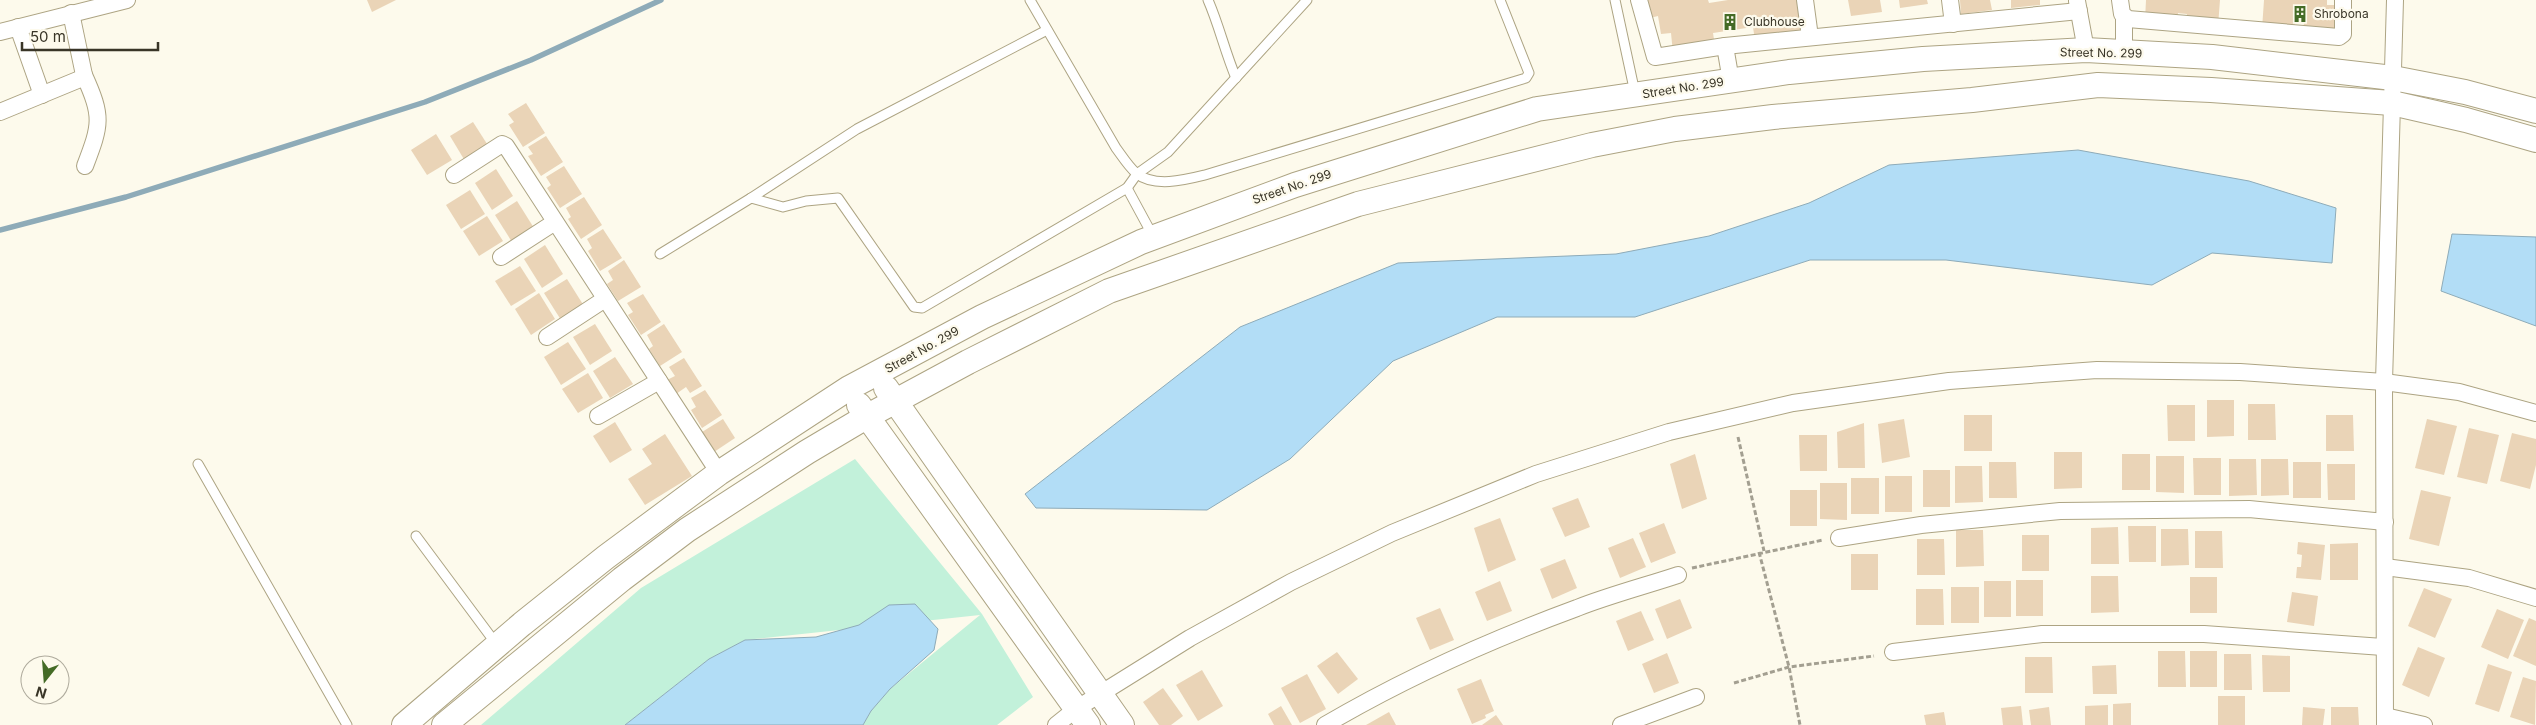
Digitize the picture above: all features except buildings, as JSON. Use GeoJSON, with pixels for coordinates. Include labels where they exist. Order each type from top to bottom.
{"type":"FeatureCollection","features":[{"type":"Feature","properties":{"kind":"street"},"geometry":{"type":"LineString","coordinates":[[0,32],[76,8],[127,0]]}},
{"type":"Feature","properties":{"kind":"street"},"geometry":{"type":"LineString","coordinates":[[1639,0],[1652,53],[1655,57],[1725,46],[1953,24],[2078,6],[2086,50]]}},
{"type":"Feature","properties":{"kind":"street"},"geometry":{"type":"LineString","coordinates":[[1805,0],[1810,37]]}},
{"type":"Feature","properties":{"kind":"street"},"geometry":{"type":"LineString","coordinates":[[1950,0],[1953,24]]}},
{"type":"Feature","properties":{"kind":"street"},"geometry":{"type":"LineString","coordinates":[[2120,0],[2124,17],[2124,52]]}},
{"type":"Feature","properties":{"kind":"street"},"geometry":{"type":"LineString","coordinates":[[2124,17],[2339,37],[2343,34],[2343,0]]}},
{"type":"Feature","properties":{"kind":"street"},"geometry":{"type":"LineString","coordinates":[[2395,0],[2384,382],[2385,567],[2383,647],[2385,720],[2424,725]]}},
{"type":"Feature","properties":{"kind":"street"},"geometry":{"type":"LineString","coordinates":[[76,8],[84,75],[97,104],[98,133],[85,166]]}},
{"type":"Feature","properties":{"kind":"street"},"geometry":{"type":"LineString","coordinates":[[18,27],[42,95]]}},
{"type":"Feature","properties":{"kind":"street"},"geometry":{"type":"LineString","coordinates":[[1725,46],[1731,81]]}},
{"type":"Feature","properties":{"kind":"street","name":"Street No. 299"},"geometry":{"type":"LineString","coordinates":[[404,725],[498,645],[606,558],[719,473],[849,388],[982,317],[1154,236],[1295,185],[1537,109],[1789,72],[1923,59],[2086,50],[2212,57],[2393,78],[2465,92],[2536,111]]}},
{"type":"Feature","properties":{"kind":"street"},"geometry":{"type":"LineString","coordinates":[[0,112],[80,80],[84,75]]}},
{"type":"Feature","properties":{"kind":"street"},"geometry":{"type":"LineString","coordinates":[[444,725],[622,579],[687,530],[807,452],[866,417],[968,362],[1109,291],[1367,201],[1574,150],[1675,128],[2098,85],[2211,90],[2392,103],[2466,120],[2536,140]]}},
{"type":"Feature","properties":{"kind":"street"},"geometry":{"type":"LineString","coordinates":[[454,175],[502,144],[719,473]]}},
{"type":"Feature","properties":{"kind":"street"},"geometry":{"type":"LineString","coordinates":[[501,257],[555,222]]}},
{"type":"Feature","properties":{"kind":"street"},"geometry":{"type":"LineString","coordinates":[[547,337],[606,299]]}},
{"type":"Feature","properties":{"kind":"street"},"geometry":{"type":"LineString","coordinates":[[1056,725],[1082,717],[1102,696],[1190,638],[1282,586],[1392,533],[1536,474],[1669,432],[1793,403],[1949,382],[2097,370],[2240,372],[2384,382],[2460,392],[2536,413]]}},
{"type":"Feature","properties":{"kind":"street"},"geometry":{"type":"LineString","coordinates":[[878,374],[895,402],[1122,725]]}},
{"type":"Feature","properties":{"kind":"street"},"geometry":{"type":"LineString","coordinates":[[598,416],[659,381]]}},
{"type":"Feature","properties":{"kind":"street"},"geometry":{"type":"LineString","coordinates":[[849,388],[866,417],[1082,717]]}},
{"type":"Feature","properties":{"kind":"street"},"geometry":{"type":"LineString","coordinates":[[1831,539],[1921,525],[2060,511],[2249,510],[2385,522]]}},
{"type":"Feature","properties":{"kind":"street"},"geometry":{"type":"LineString","coordinates":[[2385,567],[2470,578],[2536,598]]}},
{"type":"Feature","properties":{"kind":"street"},"geometry":{"type":"LineString","coordinates":[[1325,725],[1372,697],[1461,655],[1578,607],[1683,572]]}},
{"type":"Feature","properties":{"kind":"street"},"geometry":{"type":"LineString","coordinates":[[1893,652],[2042,634],[2204,634],[2383,647]]}},
{"type":"Feature","properties":{"kind":"street"},"geometry":{"type":"LineString","coordinates":[[1621,725],[1696,697]]}},
{"type":"Feature","properties":{"kind":"lane"},"geometry":{"type":"LineString","coordinates":[[1030,0],[1116,148],[1137,174],[1163,181],[1179,181],[1205,175],[1526,78],[1529,73],[1500,0]]}},
{"type":"Feature","properties":{"kind":"lane"},"geometry":{"type":"LineString","coordinates":[[1208,0],[1219,28],[1223,47],[1236,78]]}},
{"type":"Feature","properties":{"kind":"lane"},"geometry":{"type":"LineString","coordinates":[[751,198],[765,204],[784,207],[806,201],[838,198],[914,307],[922,308],[1127,188],[1137,174],[1168,152],[1307,0]]}},
{"type":"Feature","properties":{"kind":"lane"},"geometry":{"type":"LineString","coordinates":[[1615,0],[1636,95]]}},
{"type":"Feature","properties":{"kind":"lane"},"geometry":{"type":"LineString","coordinates":[[660,254],[857,130],[1047,30]]}},
{"type":"Feature","properties":{"kind":"lane"},"geometry":{"type":"LineString","coordinates":[[1127,188],[1154,236]]}},
{"type":"Feature","properties":{"kind":"lane"},"geometry":{"type":"LineString","coordinates":[[198,464],[347,725]]}},
{"type":"Feature","properties":{"kind":"lane"},"geometry":{"type":"LineString","coordinates":[[416,536],[498,645]]}},
{"type":"Feature","properties":{"kind":"path"},"geometry":{"type":"LineString","coordinates":[[1738,437],[1764,551]]}},
{"type":"Feature","properties":{"kind":"path"},"geometry":{"type":"LineString","coordinates":[[1683,572],[1759,552],[1831,539]]}},
{"type":"Feature","properties":{"kind":"path"},"geometry":{"type":"LineString","coordinates":[[1759,552],[1789,667],[1800,725]]}},
{"type":"Feature","properties":{"kind":"path"},"geometry":{"type":"LineString","coordinates":[[1734,683],[1789,667],[1874,656]]}},
{"type":"Feature","properties":{"kind":"green space"},"geometry":{"type":"Polygon","coordinates":[[[855,459],[982,614],[1033,697],[997,725],[863,725],[871,711],[890,689],[980,615],[745,640],[709,659],[625,725],[481,725],[641,588],[855,459]]]}},
{"type":"Feature","properties":{"kind":"water"},"geometry":{"type":"Polygon","coordinates":[[[2078,150],[2249,181],[2336,208],[2332,263],[2212,253],[2152,285],[1946,260],[1810,260],[1635,317],[1497,317],[1393,361],[1290,459],[1207,510],[1036,508],[1025,494],[1240,327],[1398,263],[1616,254],[1709,236],[1809,203],[1889,165],[2078,150]]]}},
{"type":"Feature","properties":{"kind":"water"},"geometry":{"type":"Polygon","coordinates":[[[2452,234],[2536,237],[2536,326],[2441,291],[2452,234]]]}},
{"type":"Feature","properties":{"kind":"water"},"geometry":{"type":"Polygon","coordinates":[[[915,604],[938,629],[934,650],[890,689],[871,711],[863,725],[625,725],[709,659],[745,640],[816,637],[859,625],[889,605],[915,604]]]}},
{"type":"Feature","properties":{"kind":"waterway"},"geometry":{"type":"LineString","coordinates":[[0,230],[126,197],[425,102],[531,60],[661,0]]}},
{"type":"Feature","properties":{"kind":"place","name":"Shrobona"},"geometry":{"type":"Point","coordinates":[2300,14]}},
{"type":"Feature","properties":{"kind":"place","name":"Clubhouse"},"geometry":{"type":"Point","coordinates":[1730,22]}}]}
